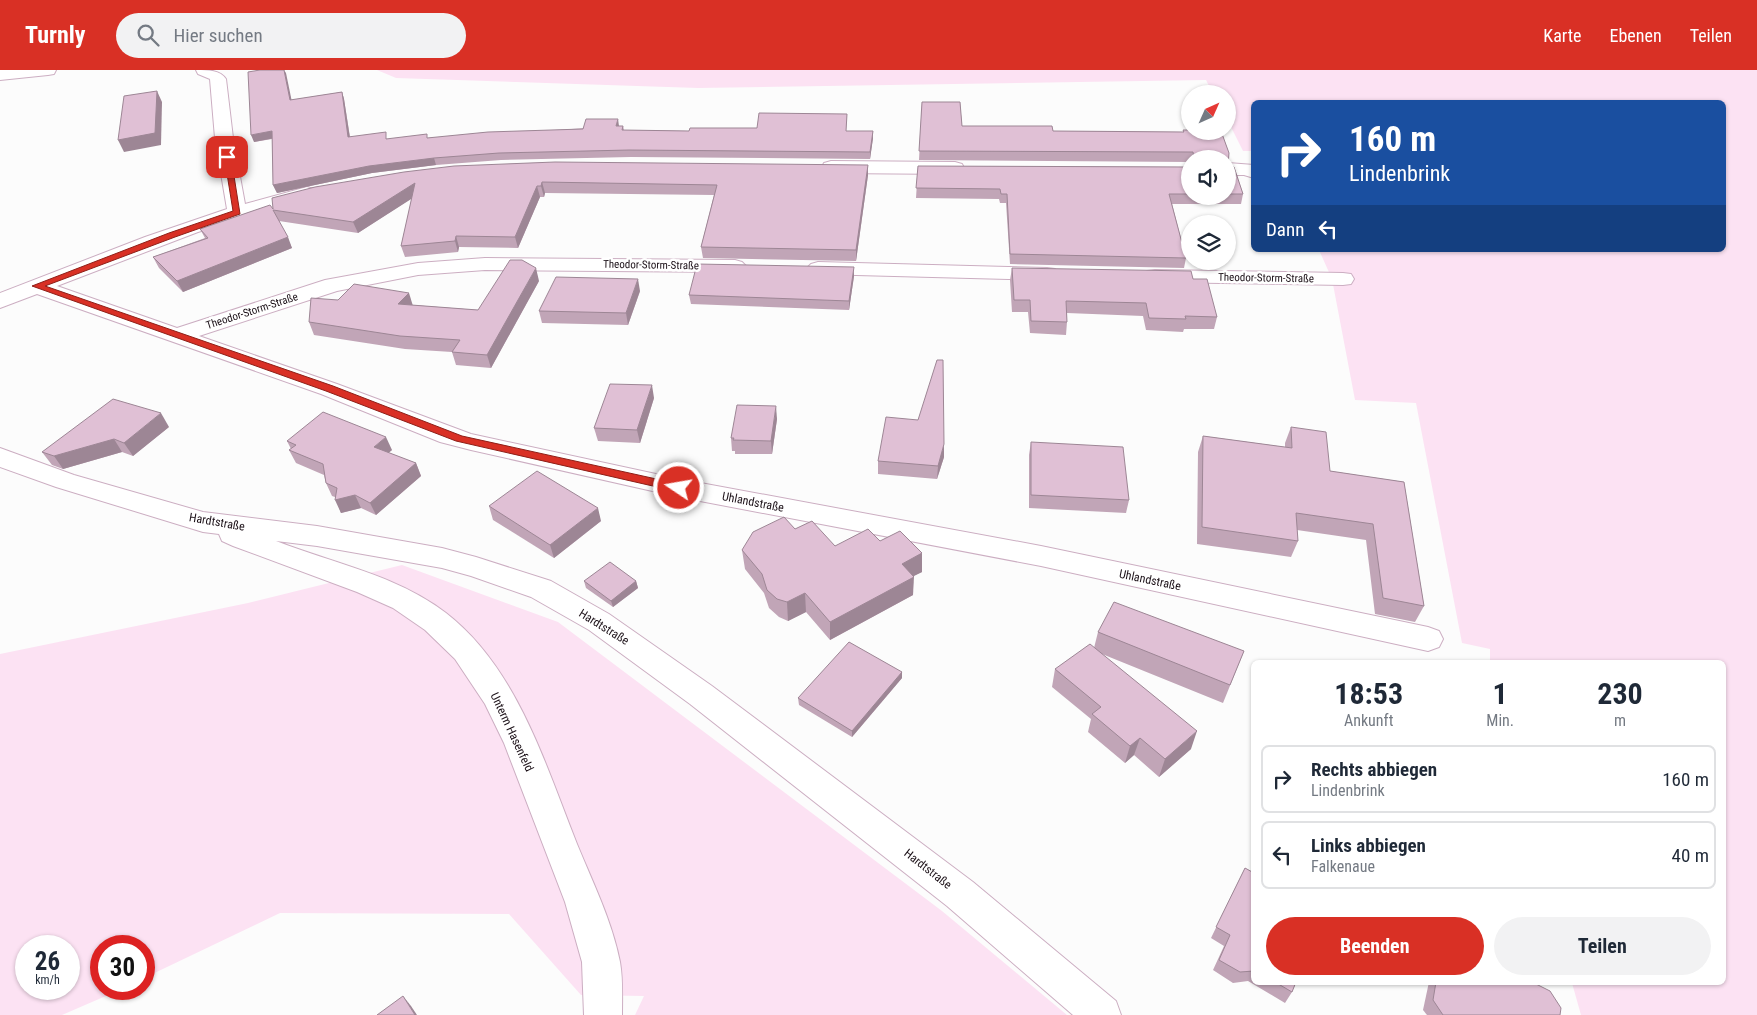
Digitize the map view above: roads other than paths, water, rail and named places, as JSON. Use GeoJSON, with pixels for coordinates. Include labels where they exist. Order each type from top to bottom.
{"type":"FeatureCollection","features":[{"type":"Feature","properties":{"kind":"street"},"geometry":{"type":"LineString","coordinates":[[41,70],[55,70]]}},
{"type":"Feature","properties":{"kind":"street"},"geometry":{"type":"LineString","coordinates":[[0,75],[48,70]]}},
{"type":"Feature","properties":{"kind":"street"},"geometry":{"type":"LineString","coordinates":[[204,70],[216,75],[218,79],[224,138],[237,212]]}},
{"type":"Feature","properties":{"kind":"street"},"geometry":{"type":"LineString","coordinates":[[812,167],[977,168]]}},
{"type":"Feature","properties":{"kind":"street"},"geometry":{"type":"LineString","coordinates":[[1236,169],[1251,171]]}},
{"type":"Feature","properties":{"kind":"street"},"geometry":{"type":"LineString","coordinates":[[0,301],[237,212],[280,199],[324,189]]}},
{"type":"Feature","properties":{"kind":"street","name":"Theodor-Storm-Straße"},"geometry":{"type":"LineString","coordinates":[[178,335],[333,286],[418,269],[495,264],[760,267]]}},
{"type":"Feature","properties":{"kind":"street"},"geometry":{"type":"LineString","coordinates":[[798,268],[1071,274]]}},
{"type":"Feature","properties":{"kind":"street","name":"Theodor-Storm-Straße"},"geometry":{"type":"LineString","coordinates":[[1139,276],[1343,279]]}},
{"type":"Feature","properties":{"kind":"street","name":"Uhlandstraße"},"geometry":{"type":"LineString","coordinates":[[36,286],[329,388],[440,432],[471,442],[679,488],[1041,556],[1428,639]]}},
{"type":"Feature","properties":{"kind":"street","name":"Hardtstraße"},"geometry":{"type":"LineString","coordinates":[[0,457],[65,480],[203,522],[317,536],[442,558],[476,567],[540,589],[599,622],[662,665],[960,894],[1102,1015]]}},
{"type":"Feature","properties":{"kind":"street","name":"Unterm Hasenfeld"},"geometry":{"type":"LineString","coordinates":[[203,522],[270,550],[347,577],[396,597],[416,607],[443,628],[466,651],[496,694],[509,718],[593,929],[601,963],[604,988],[603,1015]]}}]}
